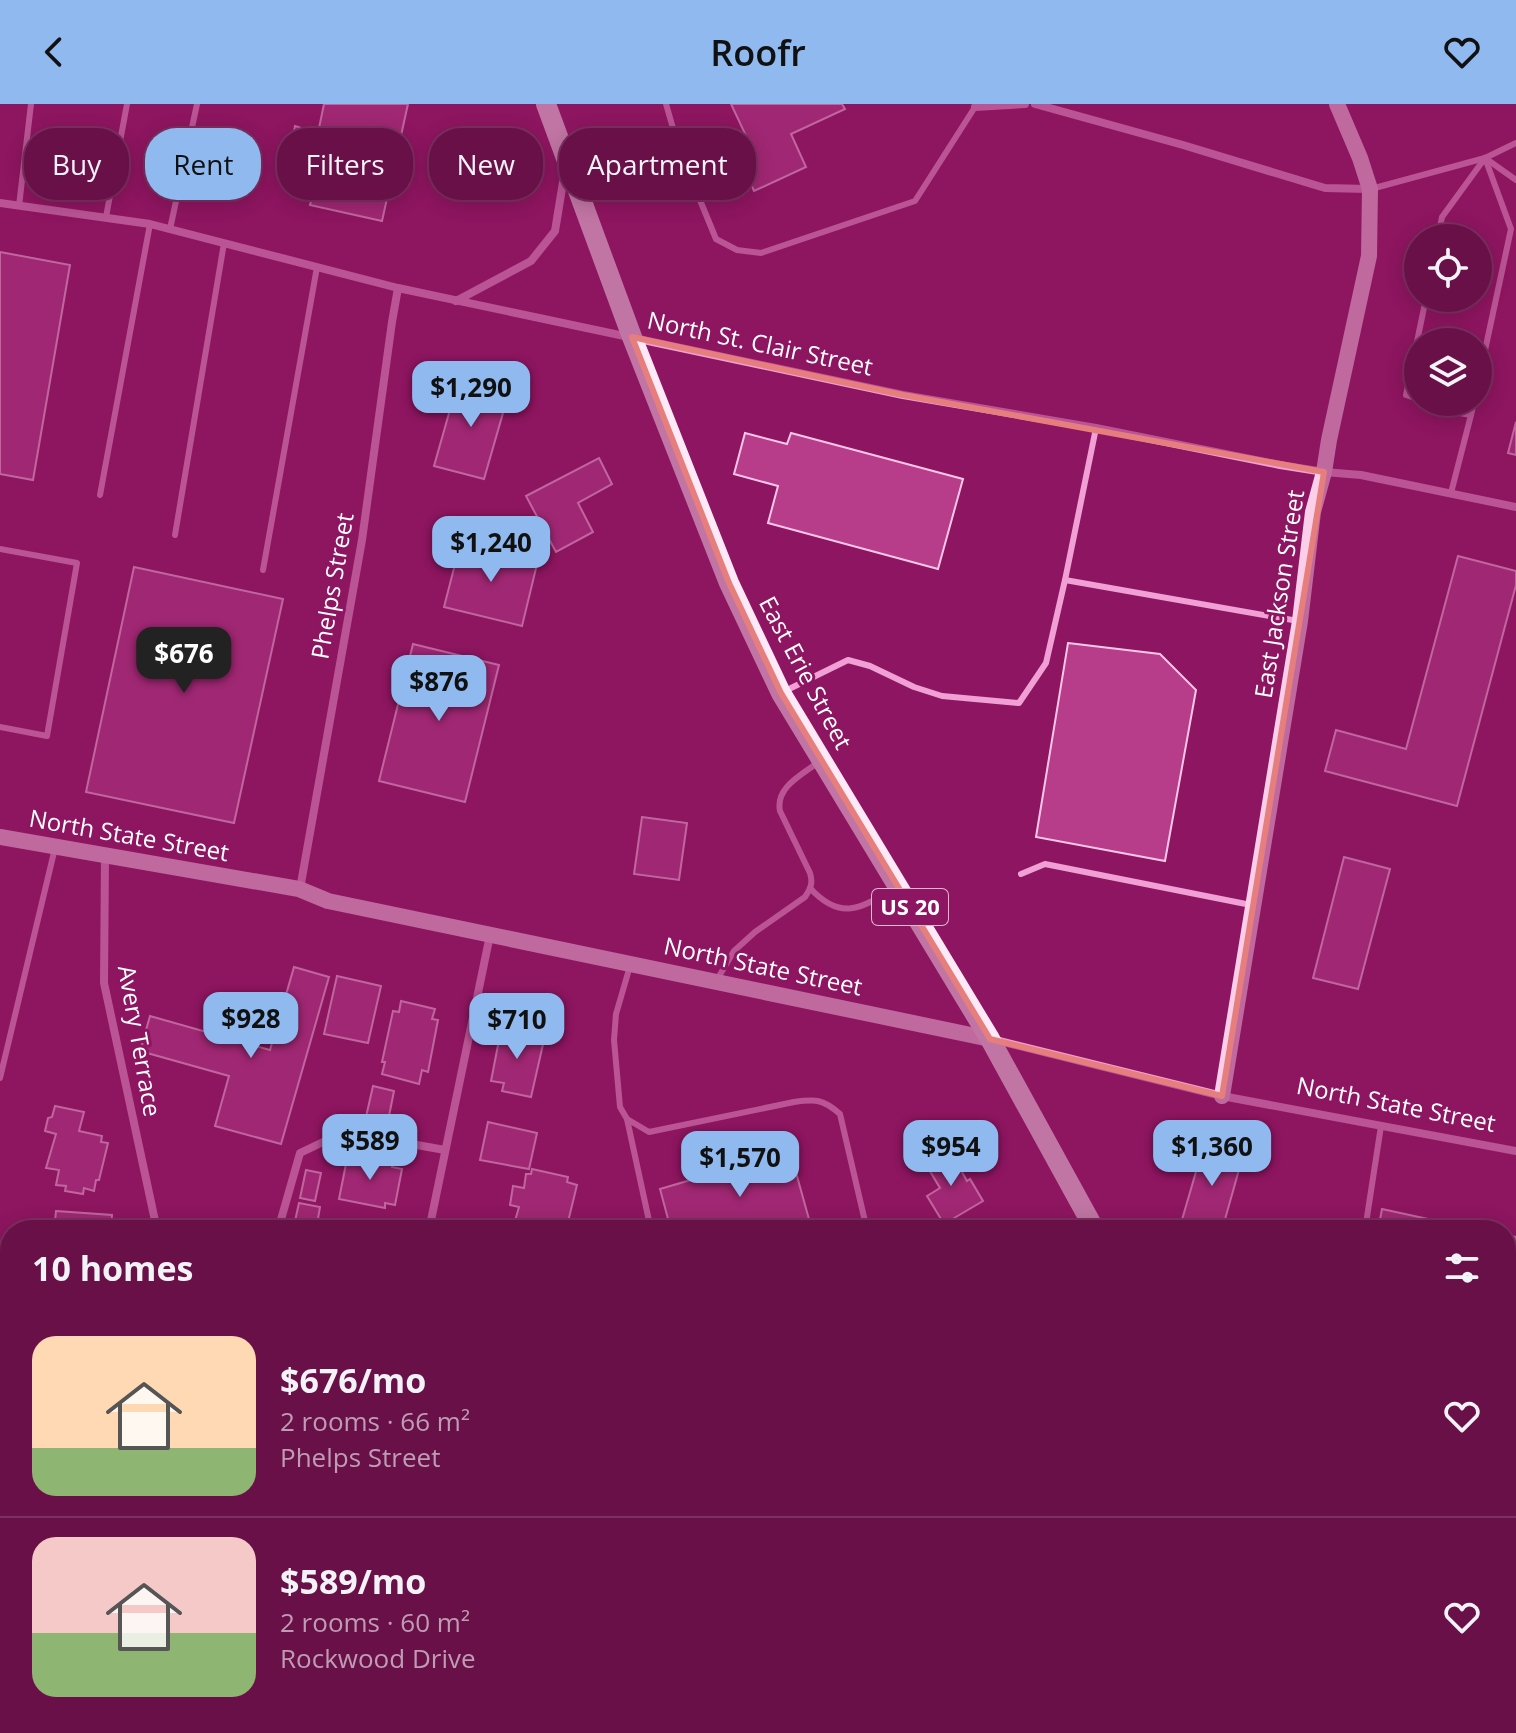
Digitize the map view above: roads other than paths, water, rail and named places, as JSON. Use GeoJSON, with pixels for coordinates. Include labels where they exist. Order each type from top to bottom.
{"type":"FeatureCollection","features":[{"type":"Feature","properties":{"kind":"main road","name":"East Erie Street"},"geometry":{"type":"LineString","coordinates":[[546,104],[559,141]]}},
{"type":"Feature","properties":{"kind":"main road","name":"East Jackson Street"},"geometry":{"type":"LineString","coordinates":[[1222,1096],[1300,621],[1313,512],[1369,256],[1370,189],[1337,104]]}},
{"type":"Feature","properties":{"kind":"main road","name":"East Erie Street"},"geometry":{"type":"LineString","coordinates":[[581,200],[729,583],[781,693],[990,1039],[1090,1220]]}},
{"type":"Feature","properties":{"kind":"main road","name":"North State Street"},"geometry":{"type":"LineString","coordinates":[[0,837],[299,889],[328,901],[990,1039]]}},
{"type":"Feature","properties":{"kind":"street"},"geometry":{"type":"LineString","coordinates":[[975,107],[1025,104]]}},
{"type":"Feature","properties":{"kind":"street"},"geometry":{"type":"LineString","coordinates":[[1035,104],[1325,188],[1370,189]]}},
{"type":"Feature","properties":{"kind":"street"},"geometry":{"type":"LineString","coordinates":[[456,301],[531,261],[555,231],[560,200]]}},
{"type":"Feature","properties":{"kind":"street","name":"North St. Clair Street"},"geometry":{"type":"LineString","coordinates":[[0,203],[150,224],[398,288],[903,395],[1324,472],[1361,475],[1516,507]]}},
{"type":"Feature","properties":{"kind":"street","name":"Phelps Street"},"geometry":{"type":"LineString","coordinates":[[299,889],[362,540],[398,288]]}},
{"type":"Feature","properties":{"kind":"street","name":"Avery Terrace"},"geometry":{"type":"LineString","coordinates":[[105,856],[104,983],[155,1220]]}},
{"type":"Feature","properties":{"kind":"street"},"geometry":{"type":"LineString","coordinates":[[431,1220],[490,934]]}},
{"type":"Feature","properties":{"kind":"street","name":"North State Street"},"geometry":{"type":"LineString","coordinates":[[990,1039],[1222,1096],[1516,1151]]}},
{"type":"Feature","properties":{"kind":"street"},"geometry":{"type":"LineString","coordinates":[[281,1220],[300,1153],[344,1132],[445,1150]]}},
{"type":"Feature","properties":{"kind":"lane"},"geometry":{"type":"LineString","coordinates":[[19,206],[31,104]]}},
{"type":"Feature","properties":{"kind":"lane"},"geometry":{"type":"LineString","coordinates":[[106,217],[127,104]]}},
{"type":"Feature","properties":{"kind":"lane"},"geometry":{"type":"LineString","coordinates":[[170,229],[197,104]]}},
{"type":"Feature","properties":{"kind":"lane"},"geometry":{"type":"LineString","coordinates":[[666,104],[679,149],[716,239],[737,250],[761,253],[915,201],[975,107]]}},
{"type":"Feature","properties":{"kind":"lane"},"geometry":{"type":"LineString","coordinates":[[1370,189],[1485,158],[1516,143]]}},
{"type":"Feature","properties":{"kind":"lane"},"geometry":{"type":"LineString","coordinates":[[1485,158],[1516,180]]}},
{"type":"Feature","properties":{"kind":"lane"},"geometry":{"type":"LineString","coordinates":[[1441,224],[1442,217],[1485,158]]}},
{"type":"Feature","properties":{"kind":"lane"},"geometry":{"type":"LineString","coordinates":[[1485,158],[1511,229],[1490,328]]}},
{"type":"Feature","properties":{"kind":"lane"},"geometry":{"type":"LineString","coordinates":[[100,495],[150,224]]}},
{"type":"Feature","properties":{"kind":"lane"},"geometry":{"type":"LineString","coordinates":[[175,535],[224,243]]}},
{"type":"Feature","properties":{"kind":"lane"},"geometry":{"type":"LineString","coordinates":[[263,570],[317,267]]}},
{"type":"Feature","properties":{"kind":"lane"},"geometry":{"type":"LineString","coordinates":[[1451,493],[1471,416]]}},
{"type":"Feature","properties":{"kind":"lane"},"geometry":{"type":"LineString","coordinates":[[781,693],[848,660],[942,696],[1019,703],[1046,663],[1096,428]]}},
{"type":"Feature","properties":{"kind":"lane"},"geometry":{"type":"LineString","coordinates":[[0,549],[77,563],[47,736],[0,727]]}},
{"type":"Feature","properties":{"kind":"lane"},"geometry":{"type":"LineString","coordinates":[[1065,580],[1300,621]]}},
{"type":"Feature","properties":{"kind":"lane"},"geometry":{"type":"LineString","coordinates":[[716,982],[734,951],[755,932],[805,897],[810,888],[810,873],[778,804],[790,783],[822,760]]}},
{"type":"Feature","properties":{"kind":"lane"},"geometry":{"type":"LineString","coordinates":[[0,1078],[55,848]]}},
{"type":"Feature","properties":{"kind":"lane"},"geometry":{"type":"LineString","coordinates":[[1021,874],[1045,864],[1255,906]]}},
{"type":"Feature","properties":{"kind":"lane"},"geometry":{"type":"LineString","coordinates":[[810,888],[833,907],[851,909],[867,905],[898,886]]}},
{"type":"Feature","properties":{"kind":"lane"},"geometry":{"type":"LineString","coordinates":[[631,964],[616,1014],[614,1040],[620,1107],[627,1119],[649,1220]]}},
{"type":"Feature","properties":{"kind":"lane"},"geometry":{"type":"LineString","coordinates":[[627,1119],[649,1132],[794,1102],[814,1099],[829,1104],[840,1114],[865,1220]]}},
{"type":"Feature","properties":{"kind":"lane"},"geometry":{"type":"LineString","coordinates":[[1367,1220],[1381,1126]]}}]}
